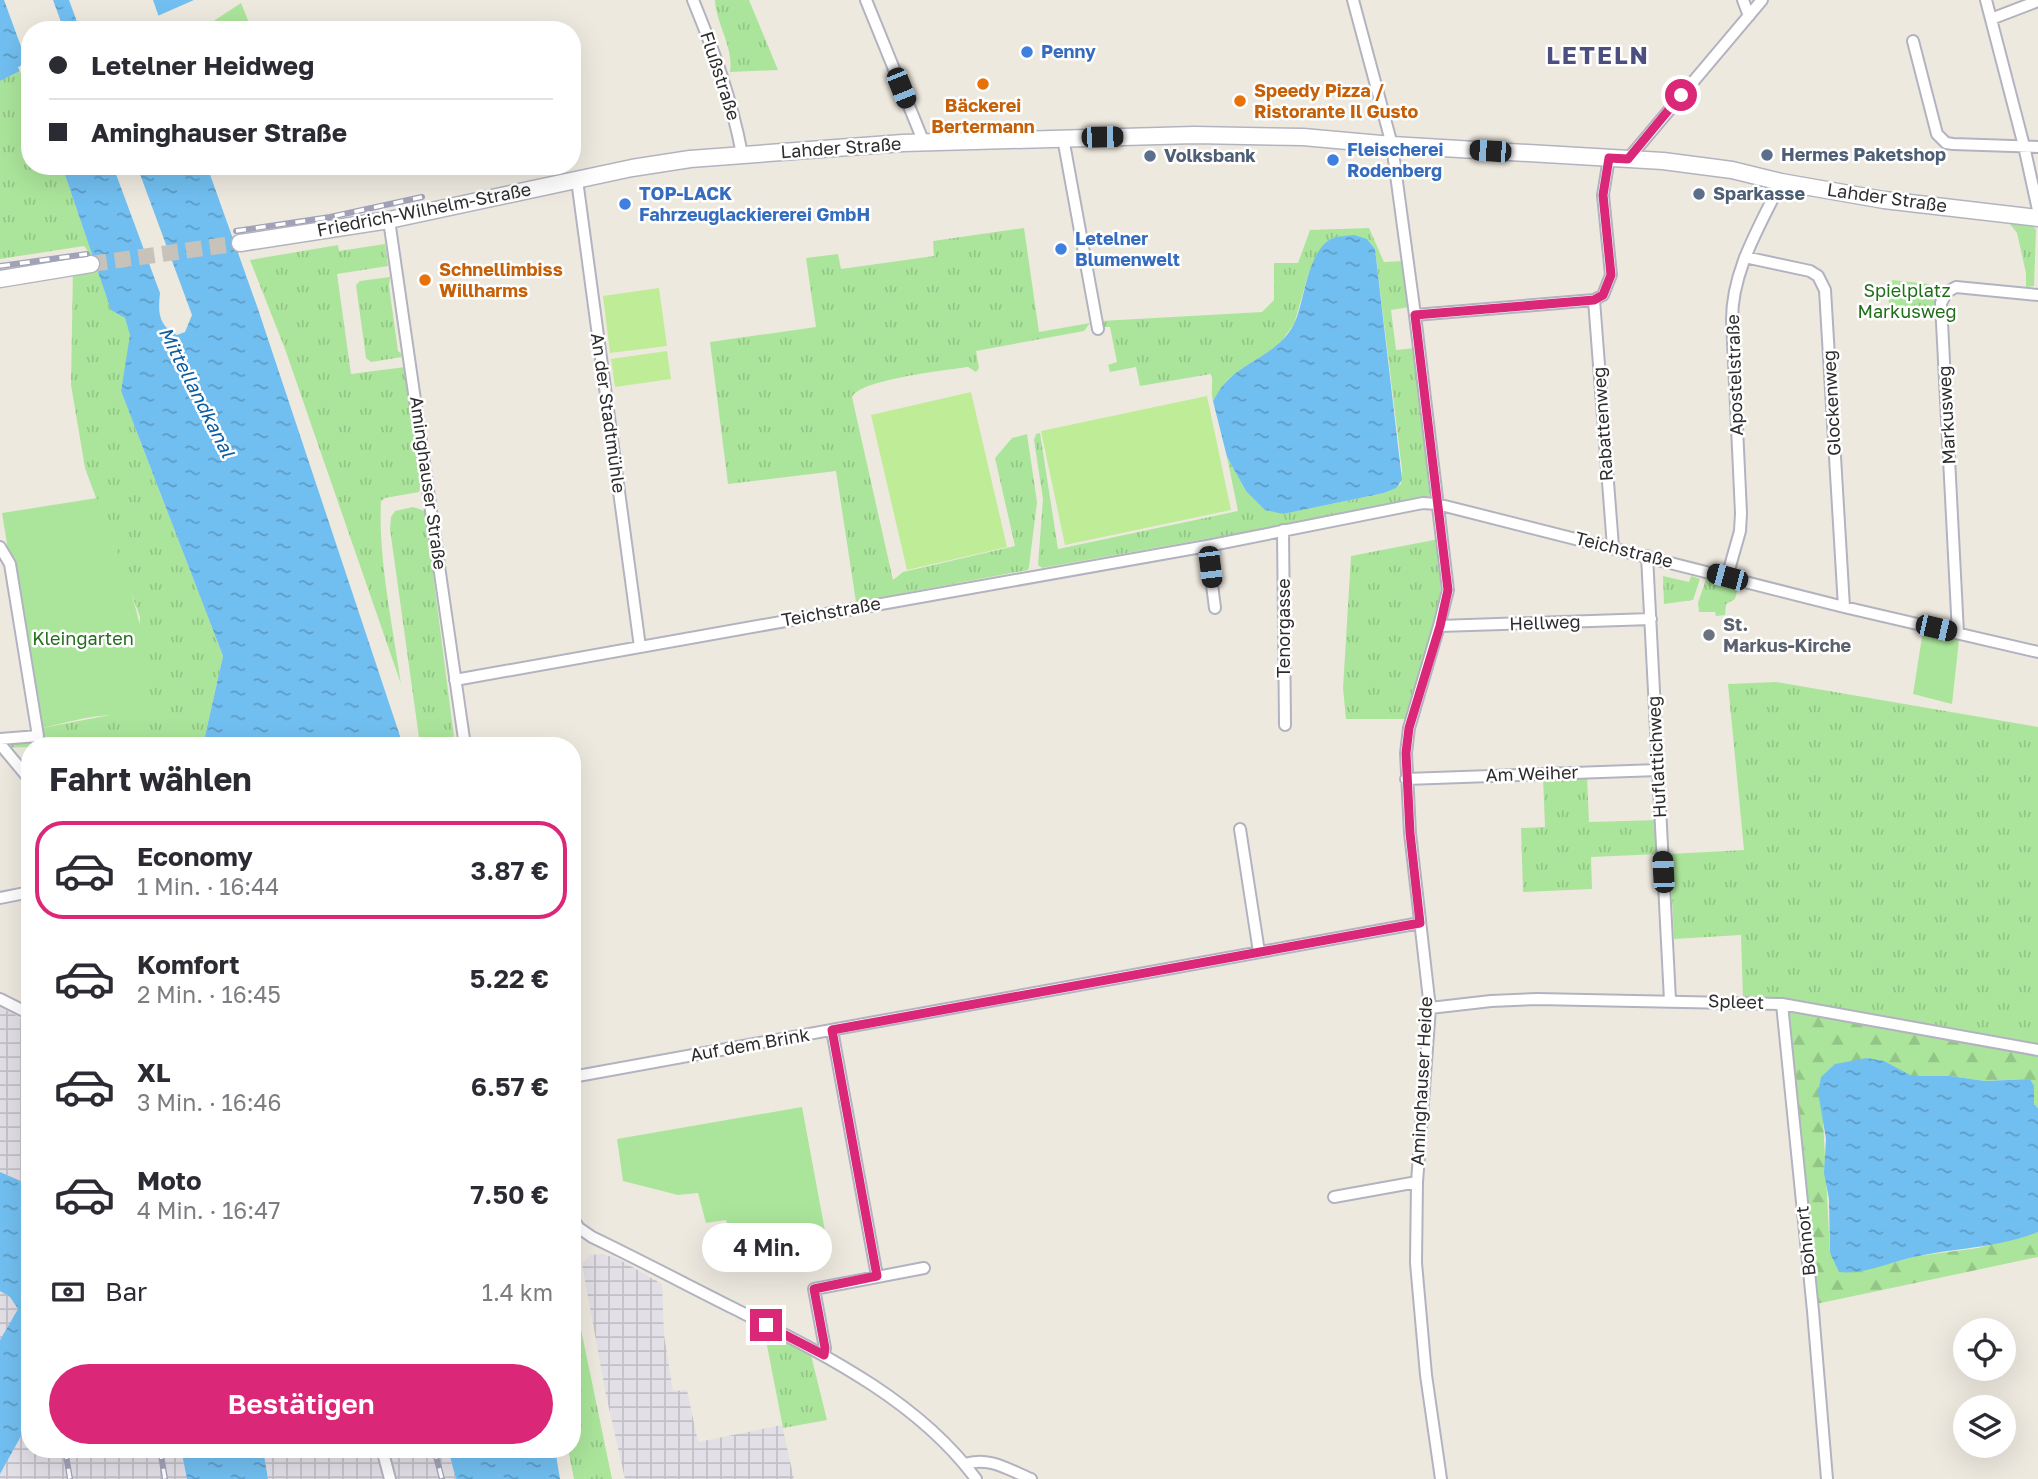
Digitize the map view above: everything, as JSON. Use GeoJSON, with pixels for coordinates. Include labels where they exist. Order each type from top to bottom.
{"type":"FeatureCollection","features":[{"type":"Feature","properties":{"kind":"street","name":"Flußstraße"},"geometry":{"type":"LineString","coordinates":[[693,0],[721,67],[734,111],[742,154]]}},
{"type":"Feature","properties":{"kind":"street"},"geometry":{"type":"LineString","coordinates":[[866,0],[924,143]]}},
{"type":"Feature","properties":{"kind":"street","name":"Aminghauser Heide"},"geometry":{"type":"LineString","coordinates":[[1353,0],[1392,145],[1448,590],[1409,728],[1406,779],[1430,1008],[1417,1182],[1416,1263],[1420,1323],[1441,1479]]}},
{"type":"Feature","properties":{"kind":"street"},"geometry":{"type":"LineString","coordinates":[[1743,0],[1749,16]]}},
{"type":"Feature","properties":{"kind":"street"},"geometry":{"type":"LineString","coordinates":[[1628,159],[1762,0]]}},
{"type":"Feature","properties":{"kind":"street"},"geometry":{"type":"LineString","coordinates":[[1986,0],[2038,210]]}},
{"type":"Feature","properties":{"kind":"street"},"geometry":{"type":"LineString","coordinates":[[1991,19],[2038,1]]}},
{"type":"Feature","properties":{"kind":"street"},"geometry":{"type":"LineString","coordinates":[[1913,41],[1937,134],[1942,139],[1953,144],[2038,147]]}},
{"type":"Feature","properties":{"kind":"street","name":"Lahder Straße"},"geometry":{"type":"LineString","coordinates":[[690,159],[924,143],[1063,138],[1194,135],[1303,137],[1713,167],[1884,200],[2038,218]]}},
{"type":"Feature","properties":{"kind":"street"},"geometry":{"type":"LineString","coordinates":[[1063,138],[1098,329]]}},
{"type":"Feature","properties":{"kind":"street"},"geometry":{"type":"LineString","coordinates":[[1415,315],[1594,300],[1603,295],[1611,275],[1603,195],[1609,158]]}},
{"type":"Feature","properties":{"kind":"street","name":"Friedrich-Wilhelm-Straße"},"geometry":{"type":"LineString","coordinates":[[240,243],[389,220],[690,159]]}},
{"type":"Feature","properties":{"kind":"street","name":"An der Stadtmühle"},"geometry":{"type":"LineString","coordinates":[[577,180],[640,647]]}},
{"type":"Feature","properties":{"kind":"street","name":"Apostelstraße"},"geometry":{"type":"LineString","coordinates":[[1727,577],[1738,540],[1741,513],[1732,306],[1745,257],[1782,182]]}},
{"type":"Feature","properties":{"kind":"street","name":"Aminghauser Straße"},"geometry":{"type":"LineString","coordinates":[[389,220],[464,737]]}},
{"type":"Feature","properties":{"kind":"street","name":"Glockenweg"},"geometry":{"type":"LineString","coordinates":[[1745,257],[1810,271],[1823,282],[1844,607]]}},
{"type":"Feature","properties":{"kind":"street"},"geometry":{"type":"LineString","coordinates":[[0,279],[91,264]]}},
{"type":"Feature","properties":{"kind":"street","name":"Markusweg"},"geometry":{"type":"LineString","coordinates":[[1958,633],[1941,303],[1947,292],[1956,287],[2038,295]]}},
{"type":"Feature","properties":{"kind":"street","name":"Rabattenweg"},"geometry":{"type":"LineString","coordinates":[[1594,300],[1613,547]]}},
{"type":"Feature","properties":{"kind":"street","name":"Teichstraße"},"geometry":{"type":"LineString","coordinates":[[455,680],[1207,546],[1423,503],[1437,503],[1844,607],[2038,652]]}},
{"type":"Feature","properties":{"kind":"street","name":"Tenorgasse"},"geometry":{"type":"LineString","coordinates":[[1283,530],[1285,725]]}},
{"type":"Feature","properties":{"kind":"street"},"geometry":{"type":"LineString","coordinates":[[1207,546],[1215,608]]}},
{"type":"Feature","properties":{"kind":"street"},"geometry":{"type":"LineString","coordinates":[[1,547],[10,564],[38,736],[32,737]]}},
{"type":"Feature","properties":{"kind":"street","name":"Huflattichweg"},"geometry":{"type":"LineString","coordinates":[[1647,556],[1670,1000]]}},
{"type":"Feature","properties":{"kind":"street","name":"Hellweg"},"geometry":{"type":"LineString","coordinates":[[1440,626],[1651,619]]}},
{"type":"Feature","properties":{"kind":"street"},"geometry":{"type":"LineString","coordinates":[[21,739],[0,742],[21,769]]}},
{"type":"Feature","properties":{"kind":"street","name":"Am Weiher"},"geometry":{"type":"LineString","coordinates":[[1406,779],[1658,770]]}},
{"type":"Feature","properties":{"kind":"street"},"geometry":{"type":"LineString","coordinates":[[1240,829],[1259,952]]}},
{"type":"Feature","properties":{"kind":"street"},"geometry":{"type":"LineString","coordinates":[[0,898],[21,893]]}},
{"type":"Feature","properties":{"kind":"street","name":"Auf dem Brink"},"geometry":{"type":"LineString","coordinates":[[581,1075],[1420,923]]}},
{"type":"Feature","properties":{"kind":"street"},"geometry":{"type":"LineString","coordinates":[[0,999],[21,1010]]}},
{"type":"Feature","properties":{"kind":"street","name":"Spleet"},"geometry":{"type":"LineString","coordinates":[[1430,1008],[1537,999],[1782,1004],[2038,1050]]}},
{"type":"Feature","properties":{"kind":"street","name":"Bohnort"},"geometry":{"type":"LineString","coordinates":[[1782,1004],[1827,1479]]}},
{"type":"Feature","properties":{"kind":"street"},"geometry":{"type":"LineString","coordinates":[[832,1030],[877,1276]]}},
{"type":"Feature","properties":{"kind":"street"},"geometry":{"type":"LineString","coordinates":[[1334,1197],[1417,1182]]}},
{"type":"Feature","properties":{"kind":"street"},"geometry":{"type":"LineString","coordinates":[[581,1229],[824,1355],[908,1410],[946,1443],[976,1479]]}},
{"type":"Feature","properties":{"kind":"street"},"geometry":{"type":"LineString","coordinates":[[824,1355],[814,1289],[924,1268]]}},
{"type":"Feature","properties":{"kind":"street"},"geometry":{"type":"LineString","coordinates":[[384,1458],[390,1479]]}},
{"type":"Feature","properties":{"kind":"street"},"geometry":{"type":"LineString","coordinates":[[965,1464],[977,1460],[990,1462],[1031,1479]]}},
{"type":"Feature","properties":{"kind":"shaded area"},"geometry":{"type":"Polygon","coordinates":[[[0,1007],[21,1018],[21,1181],[0,1172],[0,1007]]]}},
{"type":"Feature","properties":{"kind":"shaded area"},"geometry":{"type":"Polygon","coordinates":[[[603,1254],[620,1260],[662,1284],[664,1335],[673,1391],[687,1390],[698,1442],[782,1425],[794,1479],[625,1479],[606,1395],[582,1264],[590,1255],[603,1254]]]}},
{"type":"Feature","properties":{"kind":"shaded area"},"geometry":{"type":"Polygon","coordinates":[[[0,1291],[10,1297],[18,1309],[0,1340],[0,1291]]]}},
{"type":"Feature","properties":{"kind":"shaded area"},"geometry":{"type":"Polygon","coordinates":[[[21,1436],[21,1458],[183,1458],[187,1479],[0,1479],[0,1474],[21,1436]]]}},
{"type":"Feature","properties":{"kind":"shaded area"},"geometry":{"type":"Polygon","coordinates":[[[264,1458],[450,1458],[456,1479],[268,1479],[264,1458]]]}},
{"type":"Feature","properties":{"kind":"green space"},"geometry":{"type":"Polygon","coordinates":[[[715,0],[749,0],[778,70],[730,72],[731,62],[715,0]]]}},
{"type":"Feature","properties":{"kind":"green space"},"geometry":{"type":"Polygon","coordinates":[[[241,3],[248,21],[214,21],[241,3]]]}},
{"type":"Feature","properties":{"kind":"green space"},"geometry":{"type":"Polygon","coordinates":[[[21,70],[21,175],[65,175],[94,259],[84,246],[0,259],[0,81],[21,70]]]}},
{"type":"Feature","properties":{"kind":"green space"},"geometry":{"type":"Polygon","coordinates":[[[2006,219],[2027,223],[2036,230],[2034,286],[2026,287],[2026,273],[2017,233],[2006,219]]]}},
{"type":"Feature","properties":{"kind":"green space"},"geometry":{"type":"Polygon","coordinates":[[[1024,228],[1039,332],[1090,323],[1084,331],[976,351],[979,368],[976,372],[968,367],[904,377],[870,386],[852,397],[893,580],[903,572],[1015,546],[995,458],[1012,438],[1027,434],[1037,502],[1028,570],[856,602],[836,471],[728,484],[710,342],[816,327],[806,258],[838,254],[841,269],[934,256],[933,241],[1024,228]]]}},
{"type":"Feature","properties":{"kind":"green space"},"geometry":{"type":"Polygon","coordinates":[[[1369,228],[1384,262],[1404,261],[1410,307],[1391,310],[1396,350],[1414,348],[1432,492],[1425,500],[1042,568],[1038,565],[1043,499],[1034,440],[1036,434],[1040,433],[1058,549],[1238,511],[1227,457],[1246,491],[1282,514],[1384,493],[1401,484],[1402,470],[1375,249],[1367,239],[1332,238],[1319,251],[1308,276],[1294,324],[1278,346],[1226,381],[1213,401],[1211,374],[1140,386],[1136,367],[1110,372],[1108,365],[1117,362],[1110,327],[1104,327],[1101,321],[1262,312],[1274,300],[1274,263],[1298,263],[1310,230],[1369,228]]]}},
{"type":"Feature","properties":{"kind":"green space"},"geometry":{"type":"Polygon","coordinates":[[[385,244],[388,266],[337,274],[351,374],[405,367],[422,483],[419,492],[381,501],[387,592],[401,684],[285,349],[250,260],[338,245],[339,251],[385,244]]]}},
{"type":"Feature","properties":{"kind":"green space"},"geometry":{"type":"Polygon","coordinates":[[[95,262],[111,309],[125,318],[131,335],[121,391],[223,656],[205,737],[25,737],[37,736],[37,729],[115,714],[132,714],[140,617],[85,468],[71,385],[73,267],[95,262]]]}},
{"type":"Feature","properties":{"kind":"green space"},"geometry":{"type":"Polygon","coordinates":[[[390,277],[398,351],[402,357],[371,362],[366,358],[356,285],[360,281],[390,277]]]}},
{"type":"Feature","properties":{"kind":"green space","name":"Spielplatz Markusweg"},"geometry":{"type":"Polygon","coordinates":[[[1892,280],[1929,284],[1942,293],[1937,317],[1890,320],[1888,290],[1893,290],[1892,280]]]}},
{"type":"Feature","properties":{"kind":"green space"},"geometry":{"type":"Polygon","coordinates":[[[659,288],[667,346],[610,353],[603,296],[659,288]]]}},
{"type":"Feature","properties":{"kind":"green space"},"geometry":{"type":"Polygon","coordinates":[[[667,351],[671,379],[615,387],[611,359],[667,351]]]}},
{"type":"Feature","properties":{"kind":"green space"},"geometry":{"type":"Polygon","coordinates":[[[971,392],[1007,547],[907,570],[871,415],[971,392]]]}},
{"type":"Feature","properties":{"kind":"green space"},"geometry":{"type":"Polygon","coordinates":[[[1207,396],[1231,510],[1065,545],[1041,431],[1207,396]]]}},
{"type":"Feature","properties":{"kind":"green space","name":"Kleingarten"},"geometry":{"type":"Polygon","coordinates":[[[97,498],[127,580],[142,634],[146,691],[143,721],[132,717],[106,715],[37,729],[2,513],[97,498]]]}},
{"type":"Feature","properties":{"kind":"green space"},"geometry":{"type":"Polygon","coordinates":[[[413,507],[425,511],[454,737],[419,737],[390,529],[391,517],[395,511],[413,507]]]}},
{"type":"Feature","properties":{"kind":"green space"},"geometry":{"type":"Polygon","coordinates":[[[1439,539],[1441,600],[1407,719],[1346,719],[1343,688],[1351,556],[1439,539]]]}},
{"type":"Feature","properties":{"kind":"green space"},"geometry":{"type":"Polygon","coordinates":[[[1663,576],[1689,582],[1691,576],[1700,579],[1693,600],[1664,604],[1663,576]]]}},
{"type":"Feature","properties":{"kind":"green space"},"geometry":{"type":"Polygon","coordinates":[[[1707,576],[1739,584],[1735,599],[1726,604],[1725,615],[1699,612],[1698,603],[1707,576]]]}},
{"type":"Feature","properties":{"kind":"green space"},"geometry":{"type":"Polygon","coordinates":[[[1923,631],[1959,640],[1952,704],[1913,694],[1923,631]]]}},
{"type":"Feature","properties":{"kind":"green space"},"geometry":{"type":"Polygon","coordinates":[[[1776,682],[2038,727],[2038,1045],[1782,998],[1743,999],[1741,935],[1674,939],[1670,854],[1744,850],[1728,684],[1776,682]]]}},
{"type":"Feature","properties":{"kind":"green space"},"geometry":{"type":"Polygon","coordinates":[[[21,737],[21,747],[0,748],[0,739],[21,737]]]}},
{"type":"Feature","properties":{"kind":"green space"},"geometry":{"type":"Polygon","coordinates":[[[1587,776],[1589,822],[1658,820],[1660,854],[1591,857],[1592,889],[1523,892],[1521,828],[1545,827],[1543,777],[1587,776]]]}},
{"type":"Feature","properties":{"kind":"green space"},"geometry":{"type":"Polygon","coordinates":[[[1795,1009],[2038,1054],[2038,1108],[2034,1104],[2030,1079],[1985,1081],[1950,1076],[1912,1077],[1899,1070],[1823,1119],[1830,1253],[1871,1268],[1918,1256],[1978,1248],[2038,1232],[2038,1257],[1816,1304],[1787,1015],[1795,1009]]]}},
{"type":"Feature","properties":{"kind":"green space"},"geometry":{"type":"Polygon","coordinates":[[[802,1107],[825,1231],[729,1234],[726,1220],[706,1223],[698,1193],[678,1195],[623,1181],[617,1139],[802,1107]]]}},
{"type":"Feature","properties":{"kind":"green space"},"geometry":{"type":"Polygon","coordinates":[[[581,1329],[612,1479],[574,1479],[570,1458],[581,1458],[581,1329]]]}},
{"type":"Feature","properties":{"kind":"green space"},"geometry":{"type":"Polygon","coordinates":[[[764,1330],[811,1355],[827,1420],[783,1428],[764,1330]]]}},
{"type":"Feature","properties":{"kind":"water"},"geometry":{"type":"Polygon","coordinates":[[[0,0],[194,0],[153,18],[154,21],[21,21],[21,70],[0,81],[0,0]]]}},
{"type":"Feature","properties":{"kind":"water","name":"Mittellandkanal"},"geometry":{"type":"Polygon","coordinates":[[[65,175],[116,175],[160,293],[161,318],[166,327],[177,335],[185,332],[192,315],[140,175],[210,175],[258,309],[400,737],[205,737],[223,656],[121,391],[130,335],[125,318],[111,310],[65,175]]]}},
{"type":"Feature","properties":{"kind":"water"},"geometry":{"type":"Polygon","coordinates":[[[1354,235],[1367,239],[1375,249],[1402,480],[1396,488],[1384,493],[1283,514],[1265,510],[1246,491],[1227,457],[1213,401],[1229,379],[1281,342],[1288,334],[1298,314],[1312,264],[1324,244],[1333,238],[1354,235]]]}},
{"type":"Feature","properties":{"kind":"water"},"geometry":{"type":"Polygon","coordinates":[[[1867,1058],[1884,1061],[1912,1076],[1950,1076],[1985,1081],[2030,1079],[2034,1086],[2034,1104],[2038,1108],[2038,1232],[1992,1245],[1914,1257],[1867,1270],[1839,1272],[1830,1253],[1829,1199],[1824,1173],[1826,1139],[1818,1092],[1821,1077],[1835,1064],[1867,1058]]]}},
{"type":"Feature","properties":{"kind":"water"},"geometry":{"type":"Polygon","coordinates":[[[0,1172],[21,1181],[21,1436],[0,1474],[0,1340],[18,1309],[10,1297],[0,1291],[0,1172]]]}},
{"type":"Feature","properties":{"kind":"water"},"geometry":{"type":"Polygon","coordinates":[[[183,1458],[264,1458],[268,1479],[187,1479],[183,1458]]]}},
{"type":"Feature","properties":{"kind":"water"},"geometry":{"type":"Polygon","coordinates":[[[450,1458],[556,1458],[560,1479],[456,1479],[450,1458]]]}},
{"type":"Feature","properties":{"kind":"pier"},"geometry":{"type":"Polygon","coordinates":[[[4,0],[53,0],[61,21],[21,21],[21,47],[4,0]]]}},
{"type":"Feature","properties":{"kind":"pier"},"geometry":{"type":"Polygon","coordinates":[[[69,0],[153,0],[160,20],[158,21],[77,21],[69,0]]]}},
{"type":"Feature","properties":{"kind":"tunnel"},"geometry":{"type":"LineString","coordinates":[[91,264],[240,243]]}},
{"type":"Feature","properties":{"kind":"railway"},"geometry":{"type":"LineString","coordinates":[[236,231],[330,217],[422,197]]}},
{"type":"Feature","properties":{"kind":"railway"},"geometry":{"type":"LineString","coordinates":[[0,266],[87,254]]}},
{"type":"Feature","properties":{"kind":"railway"},"geometry":{"type":"LineString","coordinates":[[66,1458],[70,1479]]}},
{"type":"Feature","properties":{"kind":"railway"},"geometry":{"type":"LineString","coordinates":[[162,1458],[165,1479]]}},
{"type":"Feature","properties":{"kind":"railway"},"geometry":{"type":"LineString","coordinates":[[436,1458],[442,1479]]}},
{"type":"Feature","properties":{"kind":"place","name":"Penny"},"geometry":{"type":"Point","coordinates":[1027,52]}},
{"type":"Feature","properties":{"kind":"place","name":"Bäckerei Bertermann"},"geometry":{"type":"Point","coordinates":[983,84]}},
{"type":"Feature","properties":{"kind":"place","name":"Speedy Pizza / Ristorante Il Gusto"},"geometry":{"type":"Point","coordinates":[1240,101]}},
{"type":"Feature","properties":{"kind":"place","name":"Hermes Paketshop"},"geometry":{"type":"Point","coordinates":[1767,155]}},
{"type":"Feature","properties":{"kind":"place","name":"Volksbank"},"geometry":{"type":"Point","coordinates":[1150,156]}},
{"type":"Feature","properties":{"kind":"place","name":"Fleischerei Rodenberg"},"geometry":{"type":"Point","coordinates":[1333,160]}},
{"type":"Feature","properties":{"kind":"place","name":"Sparkasse"},"geometry":{"type":"Point","coordinates":[1699,194]}},
{"type":"Feature","properties":{"kind":"place","name":"TOP-LACK Fahrzeuglackiererei GmbH"},"geometry":{"type":"Point","coordinates":[625,204]}},
{"type":"Feature","properties":{"kind":"place","name":"Letelner Blumenwelt"},"geometry":{"type":"Point","coordinates":[1061,249]}},
{"type":"Feature","properties":{"kind":"place","name":"Schnellimbiss Willharms"},"geometry":{"type":"Point","coordinates":[425,280]}},
{"type":"Feature","properties":{"kind":"place","name":"St. Markus-Kirche"},"geometry":{"type":"Point","coordinates":[1709,635]}},
{"type":"Feature","properties":{"kind":"district","name":"LETELN"},"geometry":{"type":"Point","coordinates":[1598,56]}},
{"type":"Feature","properties":{"kind":"route"},"geometry":{"type":"LineString","coordinates":[[766,1325],[824,1355],[814,1289],[877,1276],[832,1030],[1420,923],[1410,833],[1406,753],[1409,728],[1448,590],[1415,315],[1594,300],[1603,295],[1611,275],[1603,195],[1609,158],[1628,159],[1681,95]]}}]}
